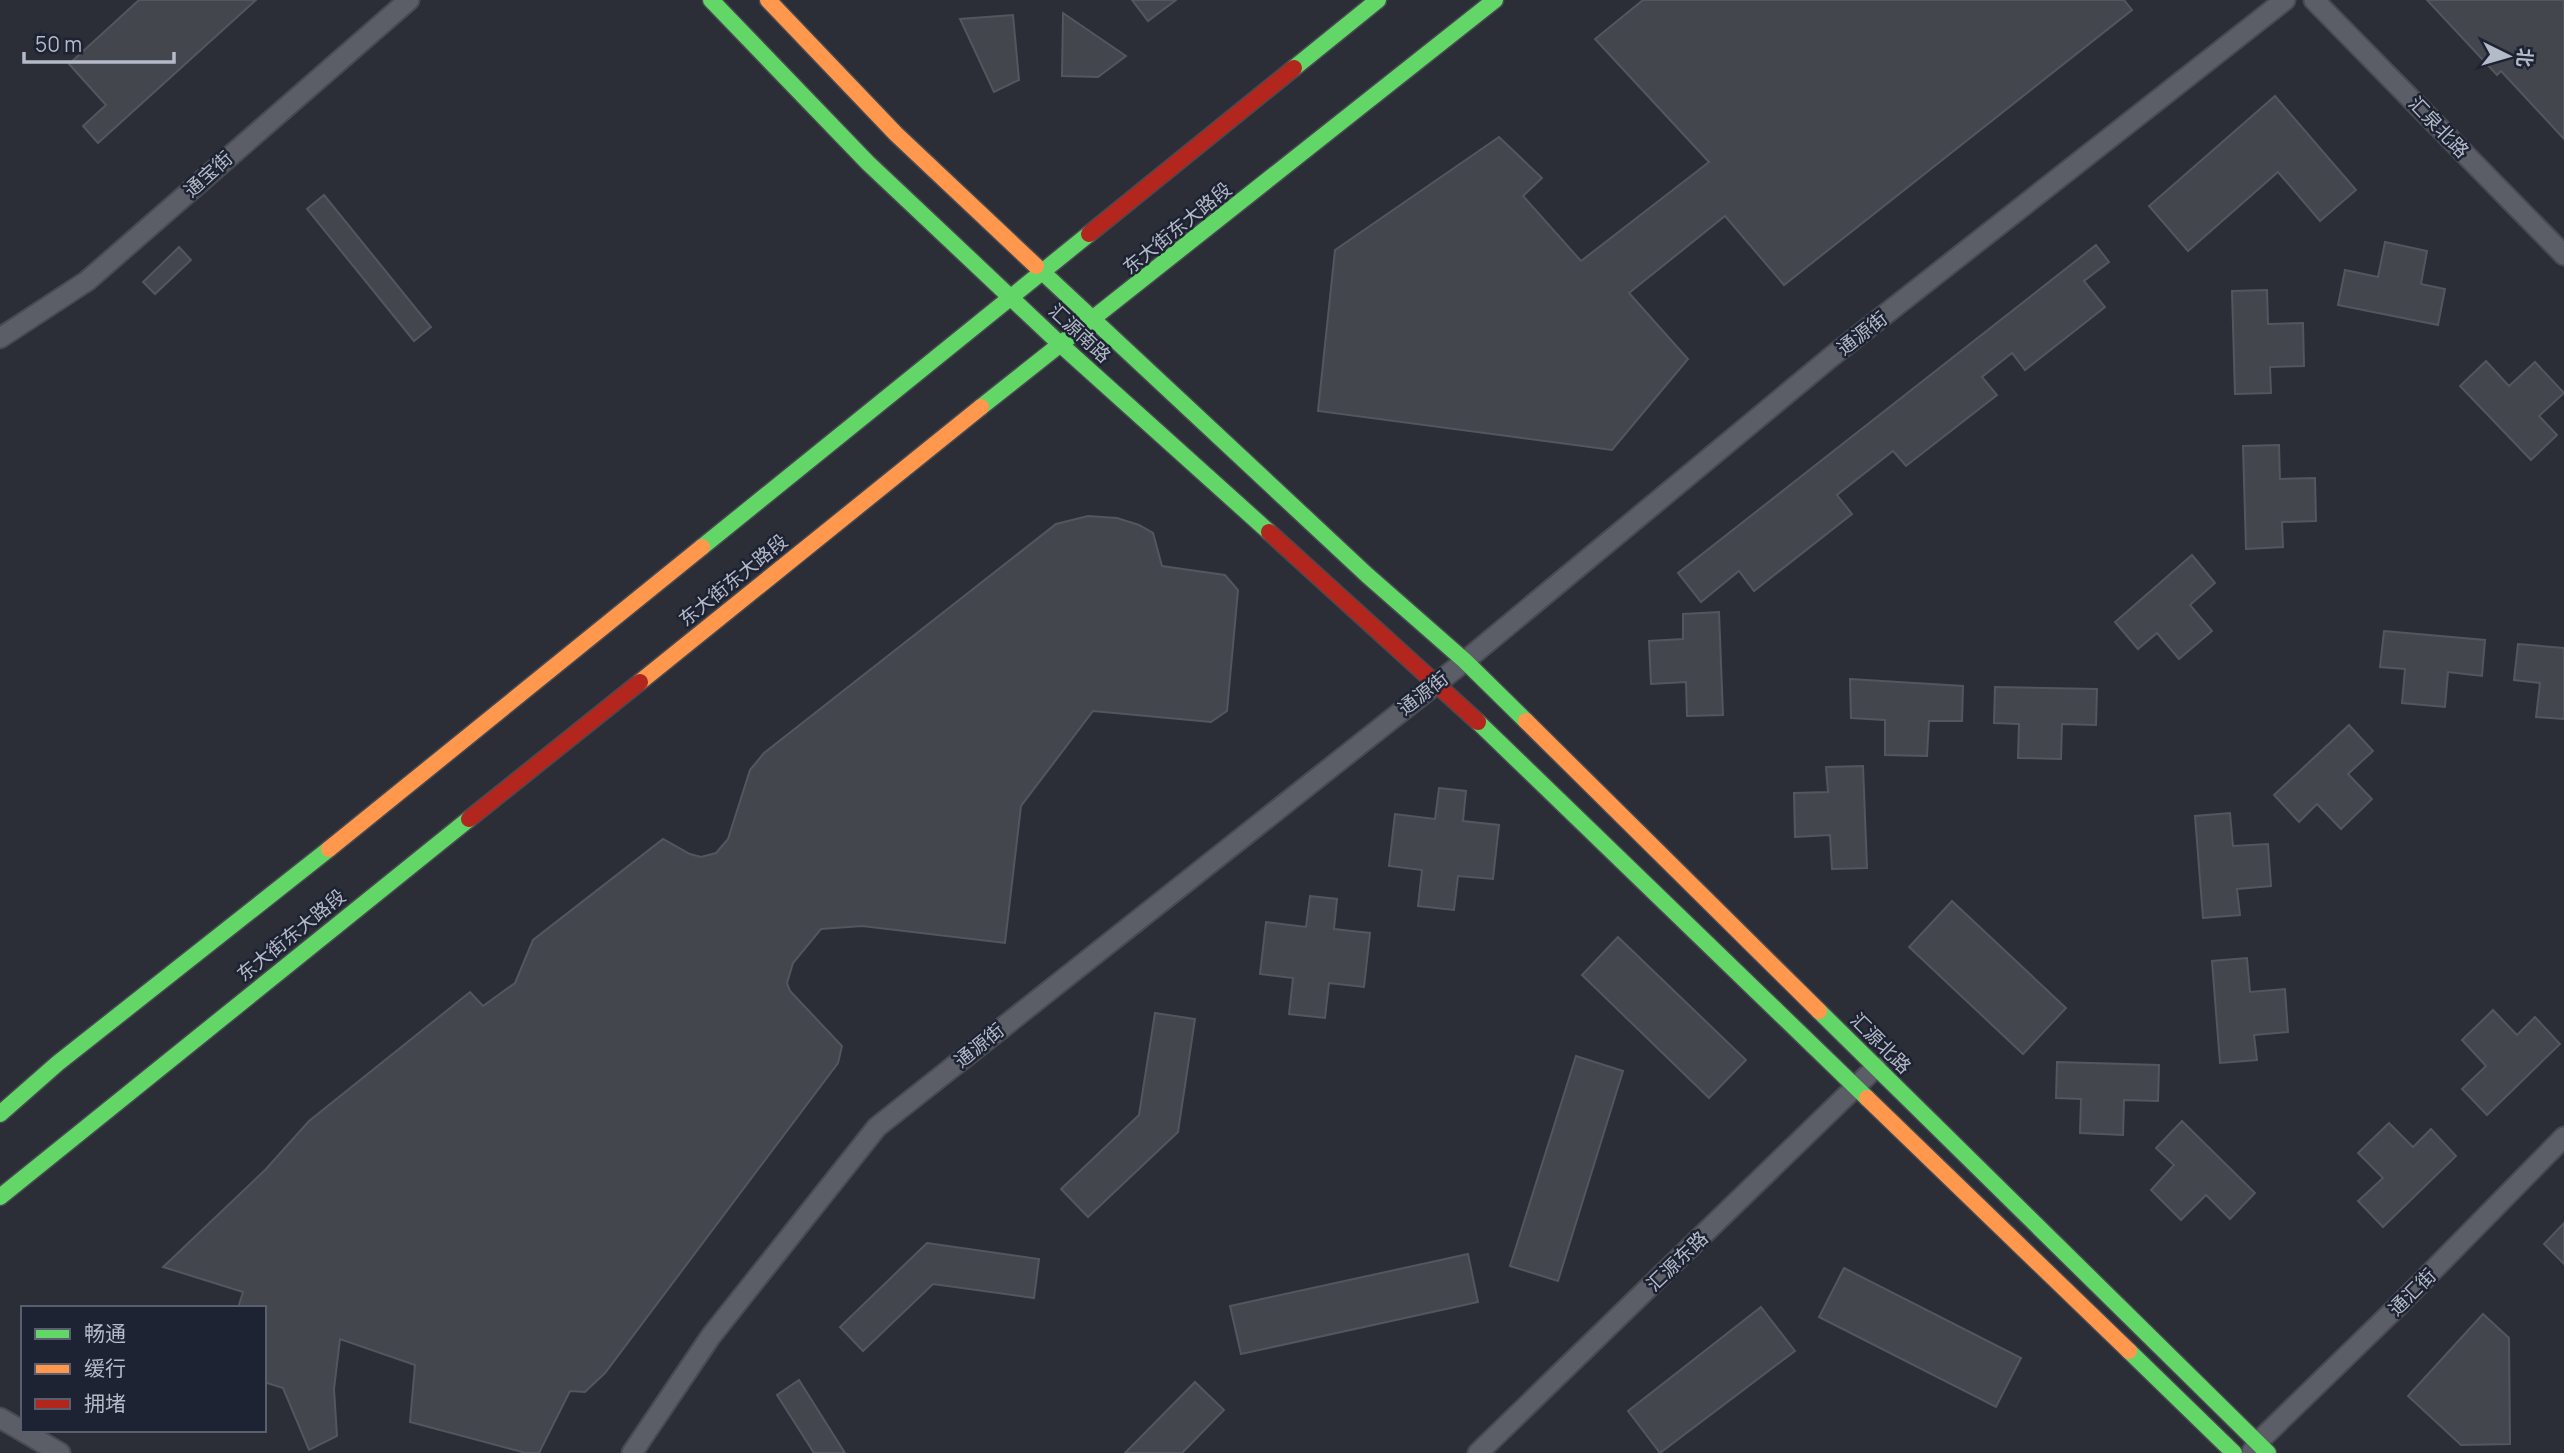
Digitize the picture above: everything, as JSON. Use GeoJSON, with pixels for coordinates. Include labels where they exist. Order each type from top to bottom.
{"type":"FeatureCollection","features":[{"type":"Feature","properties":{"kind":"street","name":"通宝街"},"geometry":{"type":"LineString","coordinates":[[0,338],[87,281],[409,0]]}},
{"type":"Feature","properties":{"kind":"street","name":"汇源南路"},"geometry":{"type":"LineString","coordinates":[[711,0],[867,163],[1060,344],[1436,682]]}},
{"type":"Feature","properties":{"kind":"street","name":"汇源南路"},"geometry":{"type":"LineString","coordinates":[[768,0],[896,134],[1367,575],[1465,661]]}},
{"type":"Feature","properties":{"kind":"street"},"geometry":{"type":"LineString","coordinates":[[0,1114],[58,1063],[334,845],[1377,0]]}},
{"type":"Feature","properties":{"kind":"street","name":"东大街东大路段"},"geometry":{"type":"LineString","coordinates":[[0,1197],[1060,344],[1096,320],[1495,0]]}},
{"type":"Feature","properties":{"kind":"street","name":"通源街"},"geometry":{"type":"LineString","coordinates":[[632,1453],[711,1336],[877,1127],[1465,661],[1831,357],[2285,0]]}},
{"type":"Feature","properties":{"kind":"street","name":"汇泉北路"},"geometry":{"type":"LineString","coordinates":[[2314,0],[2564,255]]}},
{"type":"Feature","properties":{"kind":"street","name":"汇源北路"},"geometry":{"type":"LineString","coordinates":[[1465,661],[2259,1450]]}},
{"type":"Feature","properties":{"kind":"street"},"geometry":{"type":"LineString","coordinates":[[1436,682],[2234,1453]]}},
{"type":"Feature","properties":{"kind":"street","name":"汇源东路"},"geometry":{"type":"LineString","coordinates":[[1478,1453],[1876,1067]]}},
{"type":"Feature","properties":{"kind":"street","name":"通汇街"},"geometry":{"type":"LineString","coordinates":[[2259,1450],[2564,1137]]}},
{"type":"Feature","properties":{"kind":"street"},"geometry":{"type":"LineString","coordinates":[[0,1418],[21,1430]]}},
{"type":"Feature","properties":{"kind":"street"},"geometry":{"type":"LineString","coordinates":[[24,1432],[60,1453]]}},
{"type":"Feature","properties":{"kind":"building"},"geometry":{"type":"Polygon","coordinates":[[[139,0],[256,0],[98,143],[83,126],[106,105],[69,64],[139,0]]]}},
{"type":"Feature","properties":{"kind":"building"},"geometry":{"type":"Polygon","coordinates":[[[1132,0],[1176,0],[1148,21],[1132,0]]]}},
{"type":"Feature","properties":{"kind":"building"},"geometry":{"type":"Polygon","coordinates":[[[1643,0],[2124,0],[2132,10],[1784,285],[1725,216],[1629,293],[1688,359],[1612,450],[1318,411],[1335,250],[1499,137],[1542,178],[1523,196],[1581,261],[1709,162],[1595,39],[1643,0]]]}},
{"type":"Feature","properties":{"kind":"building"},"geometry":{"type":"Polygon","coordinates":[[[2427,0],[2564,0],[2564,139],[2501,71],[2497,75],[2427,0]]]}},
{"type":"Feature","properties":{"kind":"building"},"geometry":{"type":"Polygon","coordinates":[[[1063,13],[1126,56],[1098,77],[1062,76],[1063,13]]]}},
{"type":"Feature","properties":{"kind":"building"},"geometry":{"type":"Polygon","coordinates":[[[1013,15],[1019,80],[994,92],[960,19],[1013,15]]]}},
{"type":"Feature","properties":{"kind":"building"},"geometry":{"type":"Polygon","coordinates":[[[2275,96],[2356,190],[2320,221],[2278,172],[2188,251],[2149,206],[2275,96]]]}},
{"type":"Feature","properties":{"kind":"building"},"geometry":{"type":"Polygon","coordinates":[[[324,195],[431,327],[414,341],[307,209],[324,195]]]}},
{"type":"Feature","properties":{"kind":"building"},"geometry":{"type":"Polygon","coordinates":[[[2385,242],[2427,251],[2421,284],[2445,289],[2438,325],[2338,305],[2345,270],[2378,277],[2385,242]]]}},
{"type":"Feature","properties":{"kind":"building"},"geometry":{"type":"Polygon","coordinates":[[[2096,245],[2109,262],[2084,281],[2105,307],[2025,370],[2012,353],[1982,377],[1997,395],[1906,466],[1893,451],[1837,495],[1852,514],[1754,591],[1739,571],[1701,602],[1678,573],[2096,245]]]}},
{"type":"Feature","properties":{"kind":"building"},"geometry":{"type":"Polygon","coordinates":[[[179,247],[191,260],[155,294],[143,282],[179,247]]]}},
{"type":"Feature","properties":{"kind":"building"},"geometry":{"type":"Polygon","coordinates":[[[2267,290],[2268,324],[2303,323],[2304,366],[2270,367],[2271,393],[2235,394],[2232,291],[2267,290]]]}},
{"type":"Feature","properties":{"kind":"building"},"geometry":{"type":"Polygon","coordinates":[[[2486,361],[2509,386],[2535,362],[2564,393],[2539,416],[2557,435],[2531,460],[2460,386],[2486,361]]]}},
{"type":"Feature","properties":{"kind":"building"},"geometry":{"type":"Polygon","coordinates":[[[2279,445],[2280,479],[2315,478],[2316,521],[2282,522],[2283,547],[2246,549],[2243,446],[2279,445]]]}},
{"type":"Feature","properties":{"kind":"building"},"geometry":{"type":"Polygon","coordinates":[[[1088,516],[1117,518],[1153,533],[1162,566],[1225,575],[1238,590],[1227,711],[1211,722],[1093,711],[1021,806],[1005,943],[862,926],[821,929],[793,963],[787,983],[790,991],[842,1046],[838,1063],[605,1373],[585,1392],[570,1391],[539,1453],[526,1453],[410,1422],[415,1365],[340,1339],[334,1389],[337,1436],[309,1450],[283,1388],[266,1383],[266,1306],[239,1306],[243,1292],[163,1267],[266,1169],[309,1121],[470,992],[483,1006],[515,983],[533,940],[663,839],[701,857],[716,853],[728,839],[750,770],[764,753],[1056,524],[1088,516]]]}},
{"type":"Feature","properties":{"kind":"building"},"geometry":{"type":"Polygon","coordinates":[[[2192,555],[2215,583],[2190,605],[2212,631],[2179,659],[2157,633],[2138,649],[2115,622],[2192,555]]]}},
{"type":"Feature","properties":{"kind":"building"},"geometry":{"type":"Polygon","coordinates":[[[1719,612],[1723,715],[1687,716],[1686,682],[1651,684],[1649,641],[1683,639],[1683,614],[1719,612]]]}},
{"type":"Feature","properties":{"kind":"building"},"geometry":{"type":"Polygon","coordinates":[[[2384,631],[2485,640],[2482,676],[2448,672],[2445,707],[2402,703],[2405,669],[2380,667],[2384,631]]]}},
{"type":"Feature","properties":{"kind":"building"},"geometry":{"type":"Polygon","coordinates":[[[2518,644],[2564,648],[2564,719],[2536,717],[2540,683],[2514,680],[2518,644]]]}},
{"type":"Feature","properties":{"kind":"building"},"geometry":{"type":"Polygon","coordinates":[[[1850,679],[1963,686],[1962,721],[1929,721],[1927,756],[1885,755],[1885,720],[1851,718],[1850,679]]]}},
{"type":"Feature","properties":{"kind":"building"},"geometry":{"type":"Polygon","coordinates":[[[1995,687],[2097,689],[2096,725],[2062,724],[2061,759],[2018,758],[2019,724],[1994,723],[1995,687]]]}},
{"type":"Feature","properties":{"kind":"building"},"geometry":{"type":"Polygon","coordinates":[[[2349,725],[2373,751],[2348,774],[2372,799],[2341,829],[2317,804],[2299,822],[2274,795],[2349,725]]]}},
{"type":"Feature","properties":{"kind":"building"},"geometry":{"type":"Polygon","coordinates":[[[1863,766],[1867,868],[1832,869],[1830,835],[1795,837],[1794,793],[1828,792],[1826,767],[1863,766]]]}},
{"type":"Feature","properties":{"kind":"building"},"geometry":{"type":"Polygon","coordinates":[[[1439,788],[1466,791],[1463,821],[1499,825],[1493,879],[1458,876],[1454,910],[1418,906],[1422,870],[1389,866],[1395,814],[1435,819],[1439,788]]]}},
{"type":"Feature","properties":{"kind":"building"},"geometry":{"type":"Polygon","coordinates":[[[2230,813],[2233,846],[2268,844],[2271,886],[2237,889],[2240,915],[2203,918],[2195,816],[2230,813]]]}},
{"type":"Feature","properties":{"kind":"building"},"geometry":{"type":"Polygon","coordinates":[[[1310,896],[1337,899],[1334,929],[1370,933],[1364,987],[1329,983],[1325,1018],[1289,1014],[1293,978],[1260,974],[1266,922],[1306,927],[1310,896]]]}},
{"type":"Feature","properties":{"kind":"building"},"geometry":{"type":"Polygon","coordinates":[[[1952,901],[2066,1008],[2023,1054],[1909,947],[1952,901]]]}},
{"type":"Feature","properties":{"kind":"building"},"geometry":{"type":"Polygon","coordinates":[[[1618,937],[1746,1060],[1709,1098],[1582,975],[1618,937]]]}},
{"type":"Feature","properties":{"kind":"building"},"geometry":{"type":"Polygon","coordinates":[[[2247,958],[2250,992],[2285,989],[2288,1032],[2254,1035],[2257,1060],[2220,1063],[2212,961],[2247,958]]]}},
{"type":"Feature","properties":{"kind":"building"},"geometry":{"type":"Polygon","coordinates":[[[2493,1010],[2517,1035],[2535,1017],[2560,1044],[2487,1115],[2462,1089],[2486,1066],[2462,1040],[2493,1010]]]}},
{"type":"Feature","properties":{"kind":"building"},"geometry":{"type":"Polygon","coordinates":[[[1155,1013],[1195,1019],[1178,1132],[1088,1217],[1061,1189],[1139,1115],[1155,1013]]]}},
{"type":"Feature","properties":{"kind":"building"},"geometry":{"type":"Polygon","coordinates":[[[1576,1056],[1623,1071],[1558,1281],[1510,1266],[1576,1056]]]}},
{"type":"Feature","properties":{"kind":"building"},"geometry":{"type":"Polygon","coordinates":[[[2057,1062],[2159,1065],[2158,1101],[2124,1100],[2123,1135],[2080,1133],[2081,1099],[2056,1098],[2057,1062]]]}},
{"type":"Feature","properties":{"kind":"building"},"geometry":{"type":"Polygon","coordinates":[[[2182,1121],[2255,1193],[2230,1219],[2206,1195],[2181,1220],[2151,1190],[2174,1165],[2156,1148],[2182,1121]]]}},
{"type":"Feature","properties":{"kind":"building"},"geometry":{"type":"Polygon","coordinates":[[[2389,1123],[2413,1147],[2431,1129],[2456,1156],[2383,1227],[2358,1201],[2383,1178],[2358,1153],[2389,1123]]]}},
{"type":"Feature","properties":{"kind":"building"},"geometry":{"type":"Polygon","coordinates":[[[2564,1223],[2564,1264],[2544,1244],[2564,1223]]]}},
{"type":"Feature","properties":{"kind":"building"},"geometry":{"type":"Polygon","coordinates":[[[927,1243],[1039,1259],[1034,1298],[933,1284],[863,1351],[840,1327],[927,1243]]]}},
{"type":"Feature","properties":{"kind":"building"},"geometry":{"type":"Polygon","coordinates":[[[1468,1254],[1478,1302],[1241,1354],[1230,1306],[1468,1254]]]}},
{"type":"Feature","properties":{"kind":"building"},"geometry":{"type":"Polygon","coordinates":[[[1844,1268],[2021,1358],[1996,1407],[1819,1317],[1844,1268]]]}},
{"type":"Feature","properties":{"kind":"building"},"geometry":{"type":"Polygon","coordinates":[[[1761,1307],[1795,1351],[1660,1453],[1628,1411],[1761,1307]]]}},
{"type":"Feature","properties":{"kind":"building"},"geometry":{"type":"Polygon","coordinates":[[[2483,1314],[2509,1338],[2510,1444],[2461,1445],[2408,1396],[2483,1314]]]}},
{"type":"Feature","properties":{"kind":"building"},"geometry":{"type":"Polygon","coordinates":[[[799,1380],[845,1453],[814,1453],[777,1395],[799,1380]]]}},
{"type":"Feature","properties":{"kind":"building"},"geometry":{"type":"Polygon","coordinates":[[[1195,1382],[1224,1410],[1182,1453],[1125,1453],[1195,1382]]]}},
{"type":"Feature","properties":{"kind":"traffic: fast"},"geometry":{"type":"LineString","coordinates":[[711,0],[868,163],[1060,344],[1269,532]]}},
{"type":"Feature","properties":{"kind":"traffic: fast"},"geometry":{"type":"LineString","coordinates":[[1294,68],[1378,0]]}},
{"type":"Feature","properties":{"kind":"traffic: fast"},"geometry":{"type":"LineString","coordinates":[[981,407],[1495,0]]}},
{"type":"Feature","properties":{"kind":"traffic: fast"},"geometry":{"type":"LineString","coordinates":[[702,547],[1089,234]]}},
{"type":"Feature","properties":{"kind":"traffic: fast"},"geometry":{"type":"LineString","coordinates":[[1036,266],[1367,575],[1465,661],[1526,721]]}},
{"type":"Feature","properties":{"kind":"traffic: fast"},"geometry":{"type":"LineString","coordinates":[[1478,722],[1867,1098]]}},
{"type":"Feature","properties":{"kind":"traffic: fast"},"geometry":{"type":"LineString","coordinates":[[0,1197],[469,819]]}},
{"type":"Feature","properties":{"kind":"traffic: fast"},"geometry":{"type":"LineString","coordinates":[[0,1114],[58,1063],[329,849]]}},
{"type":"Feature","properties":{"kind":"traffic: fast"},"geometry":{"type":"LineString","coordinates":[[1819,1011],[2268,1453]]}},
{"type":"Feature","properties":{"kind":"traffic: fast"},"geometry":{"type":"LineString","coordinates":[[2129,1351],[2234,1453]]}},
{"type":"Feature","properties":{"kind":"traffic: slow"},"geometry":{"type":"LineString","coordinates":[[768,0],[896,134],[1036,266]]}},
{"type":"Feature","properties":{"kind":"traffic: slow"},"geometry":{"type":"LineString","coordinates":[[640,682],[981,407]]}},
{"type":"Feature","properties":{"kind":"traffic: slow"},"geometry":{"type":"LineString","coordinates":[[329,849],[702,547]]}},
{"type":"Feature","properties":{"kind":"traffic: slow"},"geometry":{"type":"LineString","coordinates":[[1526,721],[1819,1011]]}},
{"type":"Feature","properties":{"kind":"traffic: slow"},"geometry":{"type":"LineString","coordinates":[[1867,1098],[2129,1351]]}},
{"type":"Feature","properties":{"kind":"traffic: jam"},"geometry":{"type":"LineString","coordinates":[[1089,234],[1294,68]]}},
{"type":"Feature","properties":{"kind":"traffic: jam"},"geometry":{"type":"LineString","coordinates":[[1269,532],[1478,722]]}},
{"type":"Feature","properties":{"kind":"traffic: jam"},"geometry":{"type":"LineString","coordinates":[[469,819],[640,682]]}}]}
